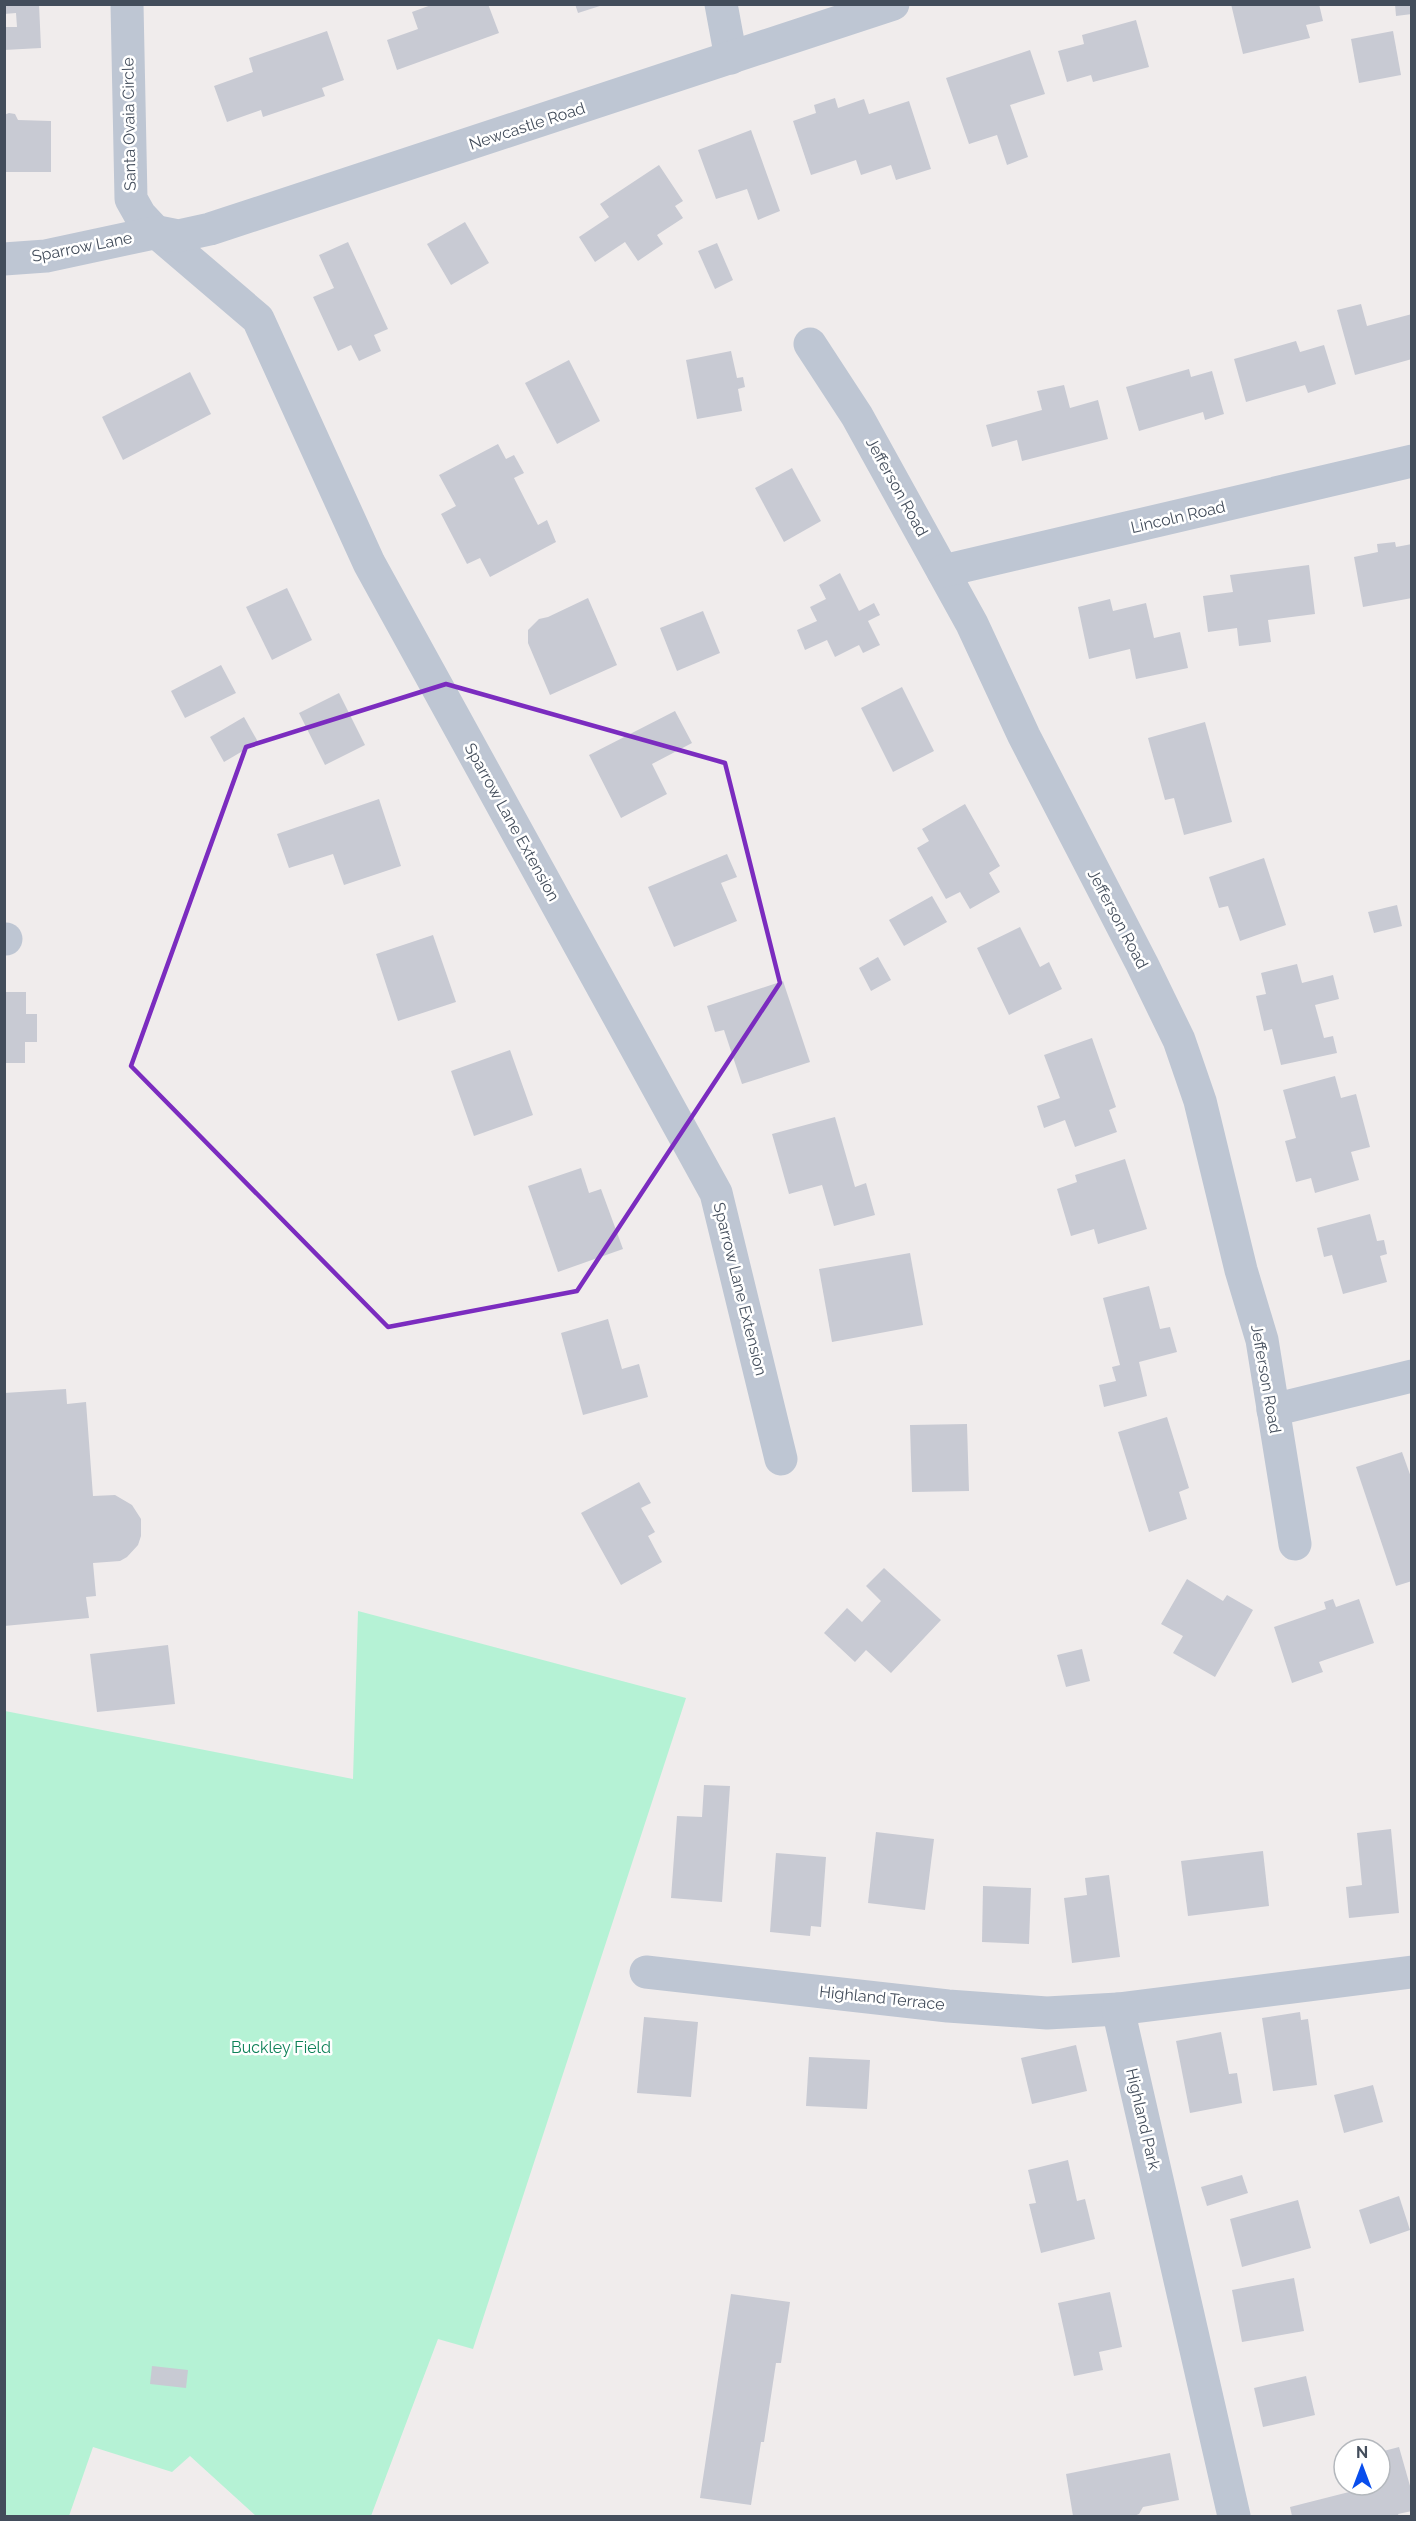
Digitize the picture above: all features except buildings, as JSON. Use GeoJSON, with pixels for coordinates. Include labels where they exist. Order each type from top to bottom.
{"type":"FeatureCollection","features":[{"type":"Feature","properties":{"kind":"street","name":"Santa Ovaia Circle"},"geometry":{"type":"LineString","coordinates":[[127,4],[131,199],[140,216],[158,232]]}},
{"type":"Feature","properties":{"kind":"street"},"geometry":{"type":"LineString","coordinates":[[721,4],[731,58]]}},
{"type":"Feature","properties":{"kind":"street","name":"Newcastle Road"},"geometry":{"type":"LineString","coordinates":[[158,232],[178,236],[210,229],[893,4]]}},
{"type":"Feature","properties":{"kind":"street","name":"Sparrow Lane"},"geometry":{"type":"LineString","coordinates":[[4,259],[46,256],[158,232]]}},
{"type":"Feature","properties":{"kind":"street","name":"Sparrow Lane Extension"},"geometry":{"type":"LineString","coordinates":[[158,232],[258,319],[369,563],[716,1193],[781,1459]]}},
{"type":"Feature","properties":{"kind":"street","name":"Jefferson Road"},"geometry":{"type":"LineString","coordinates":[[810,344],[857,416],[944,571],[972,624],[1024,736],[1179,1040],[1200,1101],[1241,1270],[1262,1340],[1295,1544]]}},
{"type":"Feature","properties":{"kind":"street","name":"Lincoln Road"},"geometry":{"type":"LineString","coordinates":[[944,571],[1412,461]]}},
{"type":"Feature","properties":{"kind":"street"},"geometry":{"type":"LineString","coordinates":[[1273,1410],[1412,1376]]}},
{"type":"Feature","properties":{"kind":"street","name":"Highland Terrace"},"geometry":{"type":"LineString","coordinates":[[646,1972],[959,2007],[1047,2013],[1118,2009]]}},
{"type":"Feature","properties":{"kind":"street"},"geometry":{"type":"LineString","coordinates":[[1118,2009],[1412,1972]]}},
{"type":"Feature","properties":{"kind":"street","name":"Highland Park"},"geometry":{"type":"LineString","coordinates":[[1118,2009],[1234,2517]]}},
{"type":"Feature","properties":{"kind":"highlighted area"},"geometry":{"type":"Polygon","coordinates":[[[446,684],[725,763],[780,983],[577,1291],[388,1327],[131,1066],[246,747],[446,684]]]}},
{"type":"Feature","properties":{"kind":"green space","name":"Buckley Field"},"geometry":{"type":"Polygon","coordinates":[[[358,1611],[686,1698],[473,2349],[438,2339],[371,2516],[256,2516],[190,2456],[172,2472],[93,2447],[69,2516],[5,2516],[5,1711],[353,1779],[358,1611]]]}}]}
